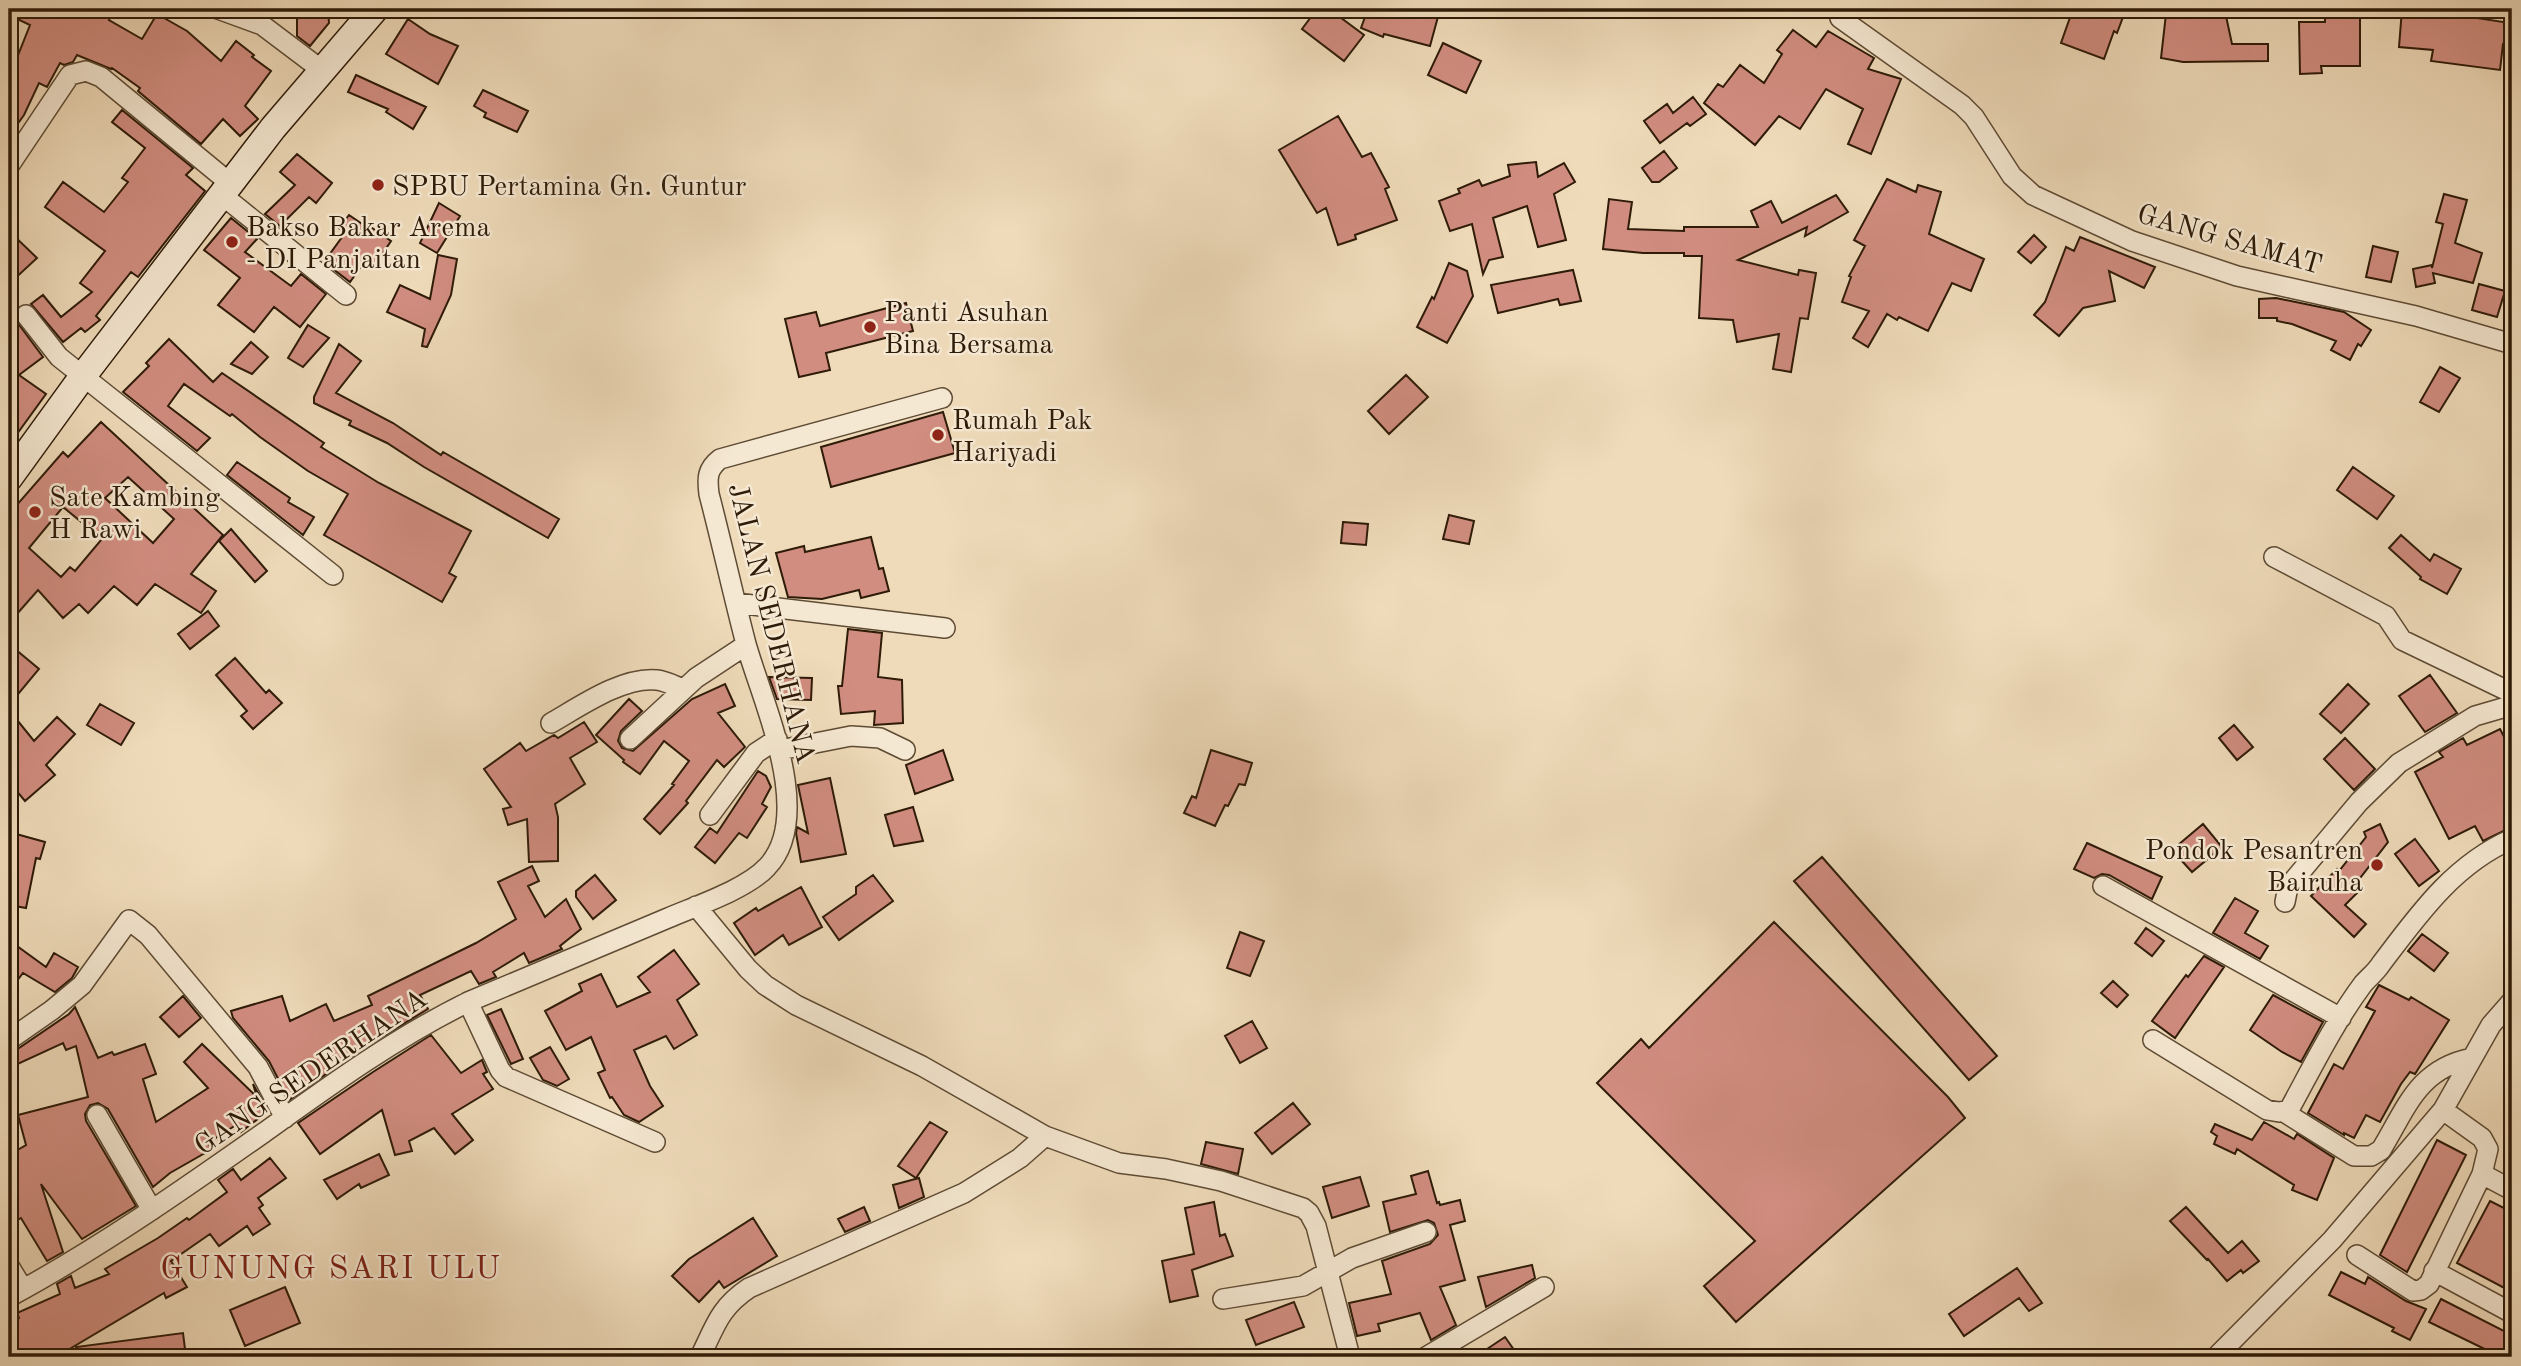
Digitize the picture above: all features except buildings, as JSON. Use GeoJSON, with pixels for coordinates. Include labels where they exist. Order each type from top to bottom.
{"type":"FeatureCollection","features":[{"type":"Feature","properties":{"kind":"main road"},"geometry":{"type":"LineString","coordinates":[[9,478],[83,376],[273,128],[375,9]]}},
{"type":"Feature","properties":{"kind":"street"},"geometry":{"type":"LineString","coordinates":[[218,9],[262,25],[323,71]]}},
{"type":"Feature","properties":{"kind":"street","name":"GANG SAMAT"},"geometry":{"type":"LineString","coordinates":[[1840,18],[1962,104],[1974,117],[2012,176],[2033,195],[2132,241],[2237,276],[2416,316],[2512,344]]}},
{"type":"Feature","properties":{"kind":"street"},"geometry":{"type":"LineString","coordinates":[[9,166],[70,75],[86,71],[101,77],[346,295]]}},
{"type":"Feature","properties":{"kind":"street"},"geometry":{"type":"LineString","coordinates":[[26,315],[59,357],[333,575]]}},
{"type":"Feature","properties":{"kind":"street","name":"JALAN SEDERHANA"},"geometry":{"type":"LineString","coordinates":[[696,906],[750,881],[769,866],[781,844],[785,828],[786,791],[778,745],[746,645],[707,480],[713,464],[720,459],[942,398]]}},
{"type":"Feature","properties":{"kind":"street"},"geometry":{"type":"LineString","coordinates":[[2274,557],[2386,616],[2402,640],[2512,693]]}},
{"type":"Feature","properties":{"kind":"street"},"geometry":{"type":"LineString","coordinates":[[736,603],[945,628]]}},
{"type":"Feature","properties":{"kind":"street"},"geometry":{"type":"LineString","coordinates":[[630,739],[683,689],[746,645]]}},
{"type":"Feature","properties":{"kind":"street"},"geometry":{"type":"LineString","coordinates":[[551,723],[621,686],[640,681],[658,680],[683,689]]}},
{"type":"Feature","properties":{"kind":"street"},"geometry":{"type":"LineString","coordinates":[[2285,902],[2288,887],[2359,803],[2399,763],[2475,716],[2512,708]]}},
{"type":"Feature","properties":{"kind":"street"},"geometry":{"type":"LineString","coordinates":[[710,815],[756,753],[778,745],[851,736],[880,738],[905,750]]}},
{"type":"Feature","properties":{"kind":"street"},"geometry":{"type":"LineString","coordinates":[[2284,1112],[2289,1110],[2341,1018],[2417,915],[2454,875],[2512,839]]}},
{"type":"Feature","properties":{"kind":"street"},"geometry":{"type":"LineString","coordinates":[[2103,886],[2341,1018]]}},
{"type":"Feature","properties":{"kind":"street"},"geometry":{"type":"LineString","coordinates":[[696,906],[747,969],[796,1006],[922,1066],[1045,1136],[1108,1160],[1221,1181],[1309,1213],[1316,1226],[1350,1357]]}},
{"type":"Feature","properties":{"kind":"street","name":"GANG SEDERHANA"},"geometry":{"type":"LineString","coordinates":[[16,1293],[152,1210],[396,1042],[468,1002],[696,906]]}},
{"type":"Feature","properties":{"kind":"street"},"geometry":{"type":"LineString","coordinates":[[9,1040],[82,985],[129,920],[148,935],[258,1067],[285,1118]]}},
{"type":"Feature","properties":{"kind":"street"},"geometry":{"type":"LineString","coordinates":[[2216,1357],[2332,1240],[2443,1110],[2491,1025],[2512,1001]]}},
{"type":"Feature","properties":{"kind":"street"},"geometry":{"type":"LineString","coordinates":[[468,1002],[500,1070],[506,1077],[655,1142]]}},
{"type":"Feature","properties":{"kind":"street"},"geometry":{"type":"LineString","coordinates":[[2153,1040],[2267,1110],[2284,1112],[2354,1156],[2371,1156],[2381,1150],[2428,1076],[2453,1062],[2472,1058]]}},
{"type":"Feature","properties":{"kind":"street"},"geometry":{"type":"LineString","coordinates":[[2357,1255],[2413,1291],[2421,1290],[2429,1284],[2482,1174],[2488,1149],[2482,1138],[2443,1110]]}},
{"type":"Feature","properties":{"kind":"street"},"geometry":{"type":"LineString","coordinates":[[97,1115],[152,1210]]}},
{"type":"Feature","properties":{"kind":"street"},"geometry":{"type":"LineString","coordinates":[[700,1357],[724,1308],[749,1288],[964,1193],[1012,1164],[1045,1136]]}},
{"type":"Feature","properties":{"kind":"street"},"geometry":{"type":"LineString","coordinates":[[2482,1174],[2512,1191]]}},
{"type":"Feature","properties":{"kind":"street"},"geometry":{"type":"LineString","coordinates":[[1223,1299],[1295,1289],[1311,1283],[1352,1258],[1426,1232]]}},
{"type":"Feature","properties":{"kind":"street"},"geometry":{"type":"LineString","coordinates":[[9,1266],[16,1293]]}},
{"type":"Feature","properties":{"kind":"street"},"geometry":{"type":"LineString","coordinates":[[2434,1271],[2512,1313]]}},
{"type":"Feature","properties":{"kind":"street"},"geometry":{"type":"LineString","coordinates":[[1426,1357],[1544,1287]]}},
{"type":"Feature","properties":{"kind":"place","name":"SPBU Pertamina Gn. Guntur"},"geometry":{"type":"Point","coordinates":[378,185]}},
{"type":"Feature","properties":{"kind":"place","name":"Bakso Bakar Arema - DI Panjaitan"},"geometry":{"type":"Point","coordinates":[232,242]}},
{"type":"Feature","properties":{"kind":"place","name":"Panti Asuhan Bina Bersama"},"geometry":{"type":"Point","coordinates":[870,327]}},
{"type":"Feature","properties":{"kind":"place","name":"Rumah Pak Hariyadi"},"geometry":{"type":"Point","coordinates":[938,435]}},
{"type":"Feature","properties":{"kind":"place","name":"Sate Kambing H Rawi"},"geometry":{"type":"Point","coordinates":[35,512]}},
{"type":"Feature","properties":{"kind":"place","name":"Pondok Pesantren Bairuha"},"geometry":{"type":"Point","coordinates":[2377,865]}},
{"type":"Feature","properties":{"kind":"district","name":"GUNUNG SARI ULU"},"geometry":{"type":"Point","coordinates":[331,1267]}}]}
